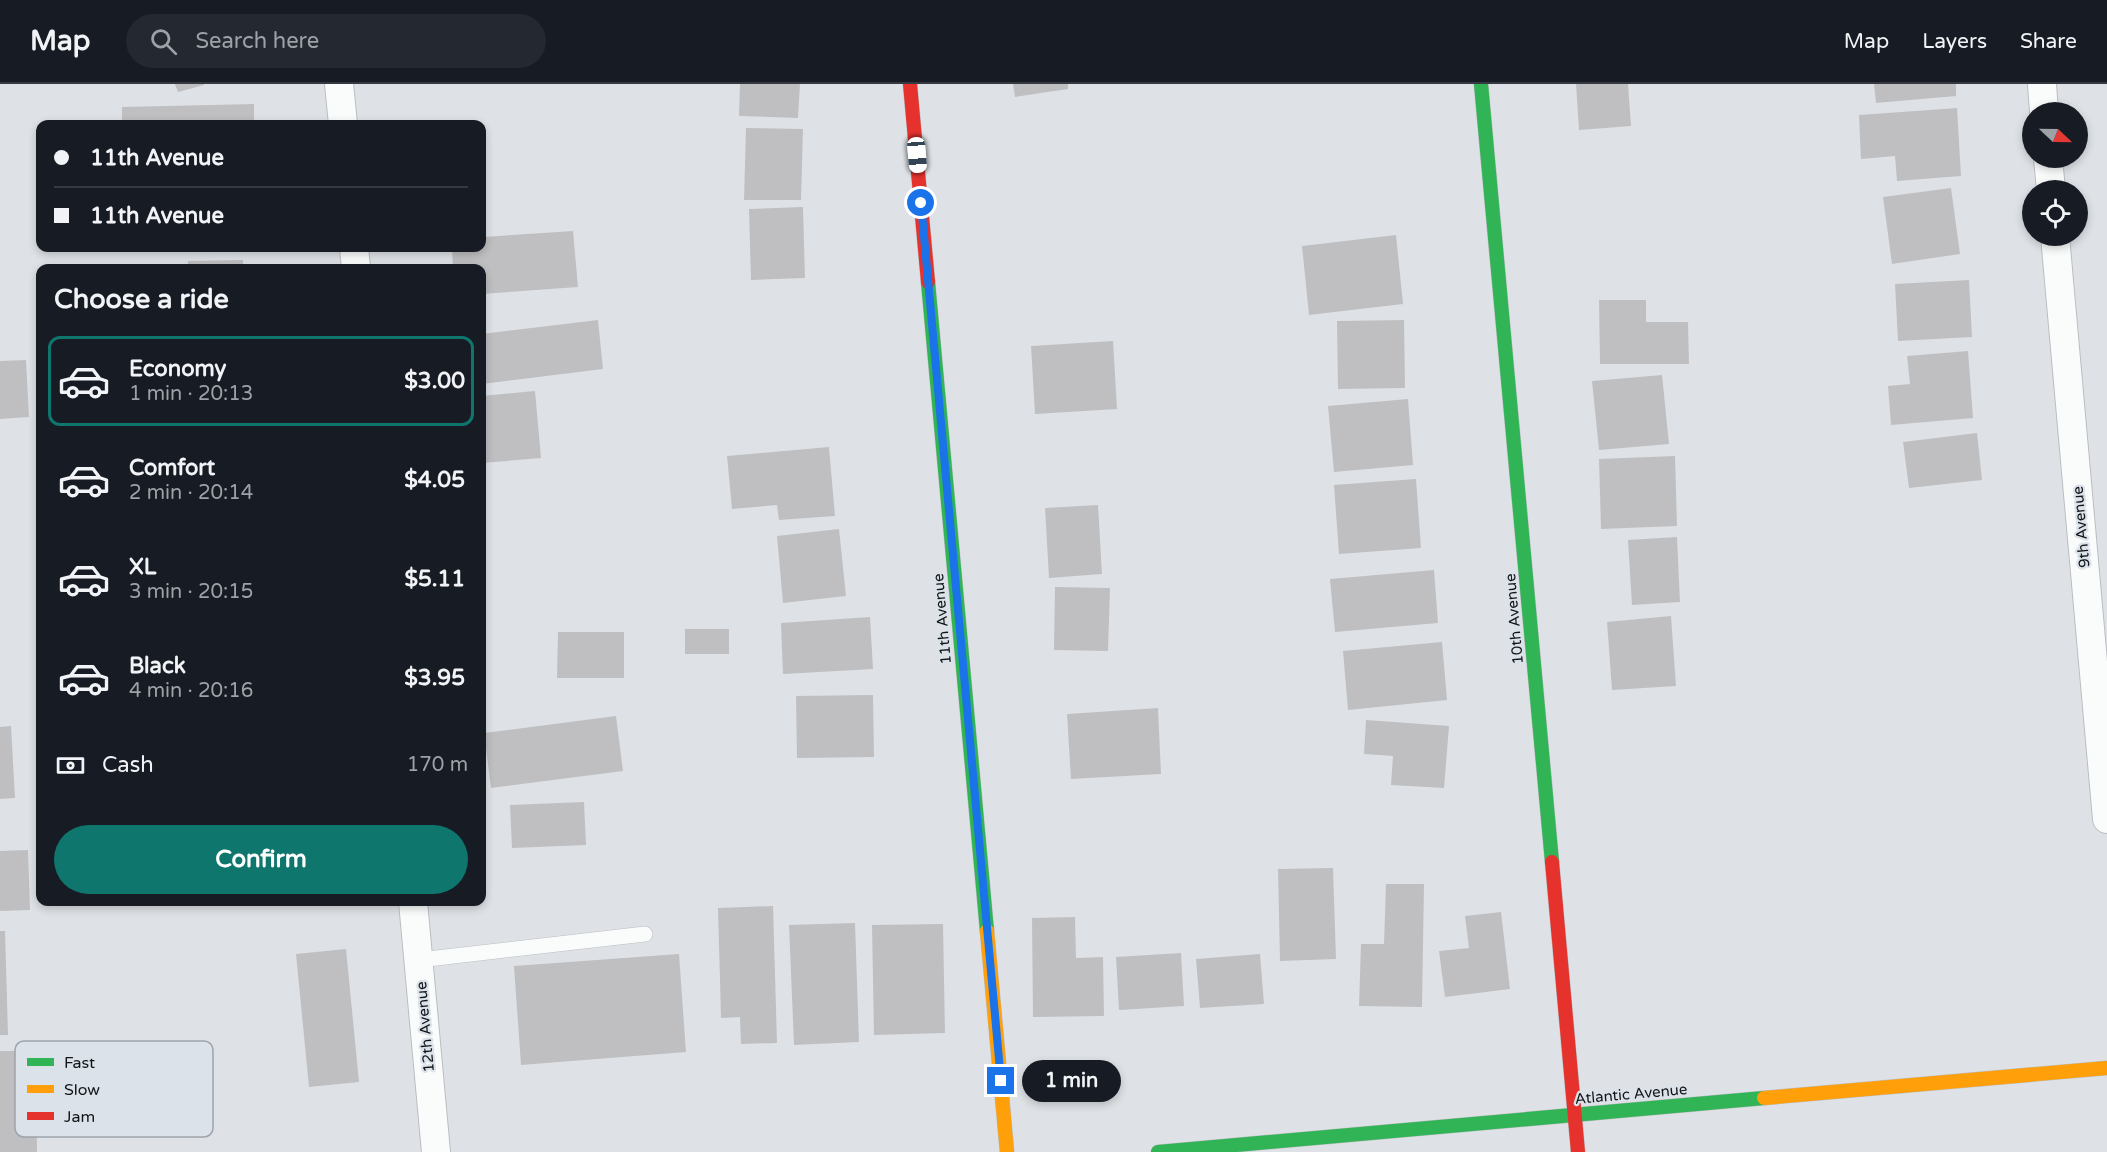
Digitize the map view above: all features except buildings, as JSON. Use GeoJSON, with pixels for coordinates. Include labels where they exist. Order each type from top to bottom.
{"type":"FeatureCollection","features":[{"type":"Feature","properties":{"kind":"street"},"geometry":{"type":"LineString","coordinates":[[339,84],[343,120]]}},
{"type":"Feature","properties":{"kind":"street","name":"11th Avenue"},"geometry":{"type":"LineString","coordinates":[[910,84],[1007,1152]]}},
{"type":"Feature","properties":{"kind":"street","name":"10th Avenue"},"geometry":{"type":"LineString","coordinates":[[1481,84],[1578,1152]]}},
{"type":"Feature","properties":{"kind":"street"},"geometry":{"type":"LineString","coordinates":[[2042,84],[2043,102]]}},
{"type":"Feature","properties":{"kind":"street","name":"9th Avenue"},"geometry":{"type":"LineString","coordinates":[[2056,246],[2107,819]]}},
{"type":"Feature","properties":{"kind":"street","name":"12th Avenue"},"geometry":{"type":"LineString","coordinates":[[413,906],[436,1152]]}},
{"type":"Feature","properties":{"kind":"street","name":"Atlantic Avenue"},"geometry":{"type":"LineString","coordinates":[[1158,1152],[2107,1068]]}},
{"type":"Feature","properties":{"kind":"lane"},"geometry":{"type":"LineString","coordinates":[[418,960],[645,934]]}},
{"type":"Feature","properties":{"kind":"traffic: fast"},"geometry":{"type":"LineString","coordinates":[[1481,84],[1552,862]]}},
{"type":"Feature","properties":{"kind":"traffic: fast"},"geometry":{"type":"LineString","coordinates":[[928,282],[987,931]]}},
{"type":"Feature","properties":{"kind":"traffic: fast"},"geometry":{"type":"LineString","coordinates":[[1158,1152],[1764,1098]]}},
{"type":"Feature","properties":{"kind":"traffic: slow"},"geometry":{"type":"LineString","coordinates":[[987,931],[1007,1152]]}},
{"type":"Feature","properties":{"kind":"traffic: slow"},"geometry":{"type":"LineString","coordinates":[[1764,1098],[2107,1068]]}},
{"type":"Feature","properties":{"kind":"traffic: jam"},"geometry":{"type":"LineString","coordinates":[[910,84],[928,282]]}},
{"type":"Feature","properties":{"kind":"traffic: jam"},"geometry":{"type":"LineString","coordinates":[[1552,862],[1578,1152]]}},
{"type":"Feature","properties":{"kind":"route"},"geometry":{"type":"LineString","coordinates":[[921,203],[1001,1081]]}}]}
